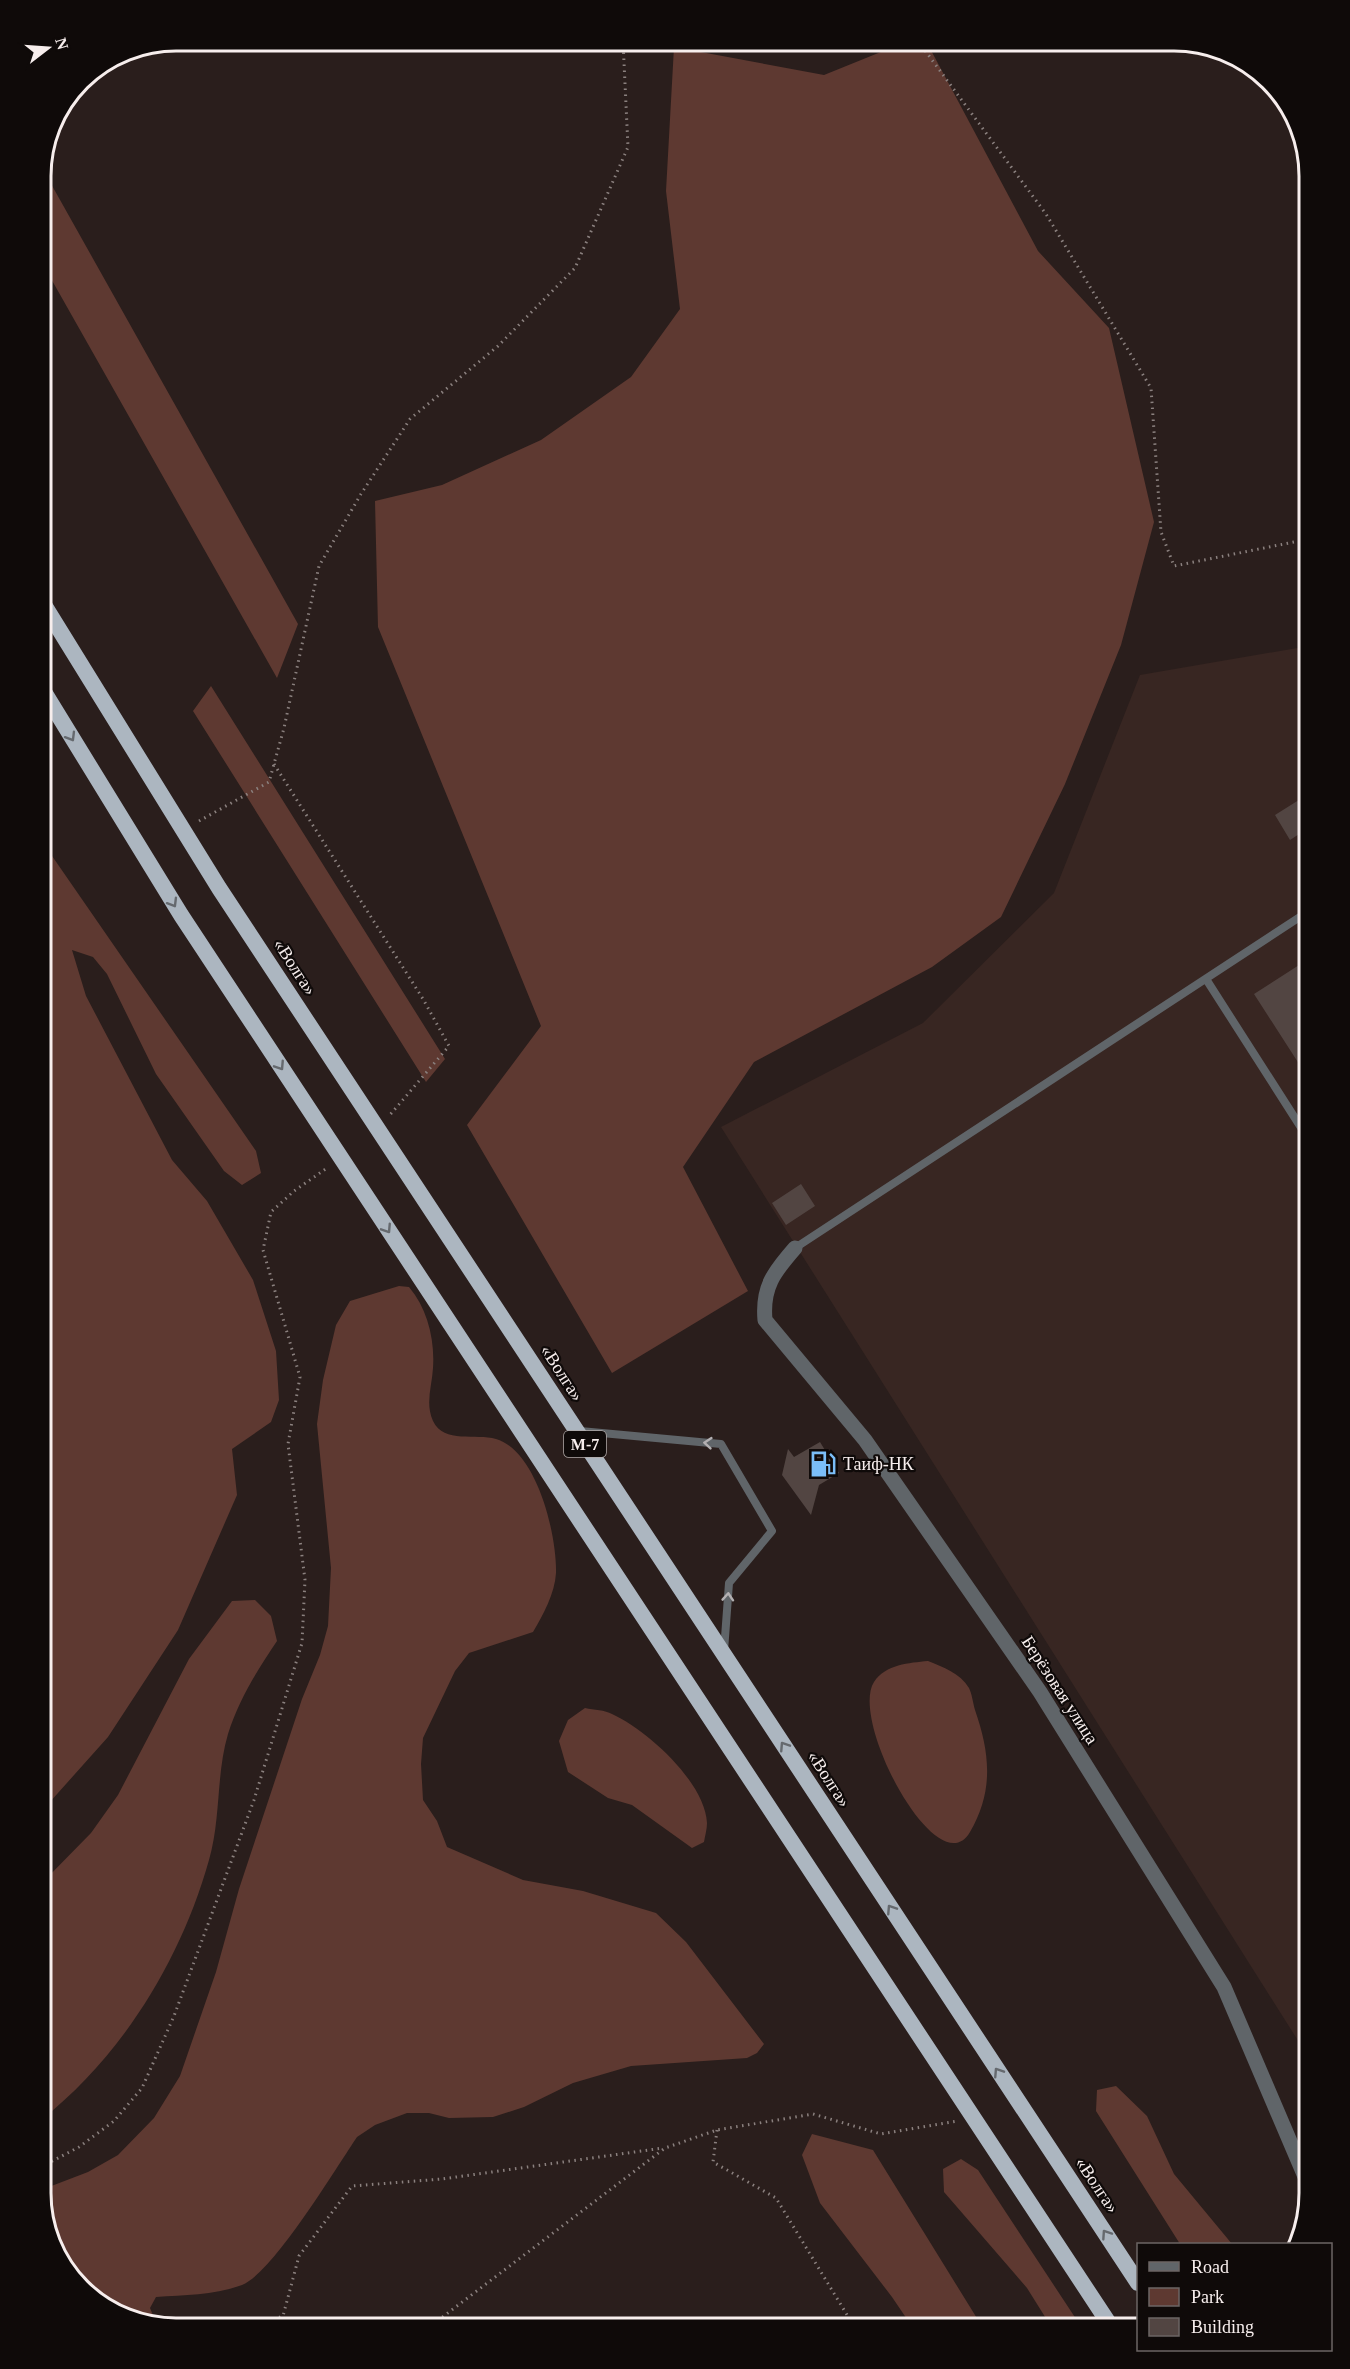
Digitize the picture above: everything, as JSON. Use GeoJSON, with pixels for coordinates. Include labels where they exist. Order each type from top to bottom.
{"type":"FeatureCollection","features":[{"type":"Feature","properties":{"kind":"highway","name":"«Волга»"},"geometry":{"type":"LineString","coordinates":[[51,616],[184,830],[378,1129],[1137,2281]]}},
{"type":"Feature","properties":{"kind":"highway","name":"М-7"},"geometry":{"type":"LineString","coordinates":[[51,703],[180,915],[1105,2318]]}},
{"type":"Feature","properties":{"kind":"street","name":"Берёзовая улица"},"geometry":{"type":"LineString","coordinates":[[795,1248],[776,1269],[764,1299],[765,1320],[865,1440],[1040,1692],[1224,1987],[1299,2161]]}},
{"type":"Feature","properties":{"kind":"lane"},"geometry":{"type":"LineString","coordinates":[[795,1248],[1299,918]]}},
{"type":"Feature","properties":{"kind":"lane"},"geometry":{"type":"LineString","coordinates":[[1206,979],[1299,1123]]}},
{"type":"Feature","properties":{"kind":"lane"},"geometry":{"type":"LineString","coordinates":[[577,1431],[721,1444],[772,1531],[729,1583],[724,1655]]}},
{"type":"Feature","properties":{"kind":"path"},"geometry":{"type":"LineString","coordinates":[[184,830],[269,782],[319,566],[361,494],[410,419],[498,346],[575,268],[628,147],[624,51]]}},
{"type":"Feature","properties":{"kind":"path"},"geometry":{"type":"LineString","coordinates":[[925,51],[1046,214],[1151,388],[1161,532],[1174,566],[1299,541]]}},
{"type":"Feature","properties":{"kind":"path"},"geometry":{"type":"LineString","coordinates":[[274,764],[423,999],[449,1046],[378,1129]]}},
{"type":"Feature","properties":{"kind":"path"},"geometry":{"type":"LineString","coordinates":[[51,2161],[79,2147],[114,2121],[142,2088],[174,2016],[254,1800],[302,1643],[305,1580],[288,1444],[300,1377],[263,1250],[270,1212],[294,1191],[341,1159]]}},
{"type":"Feature","properties":{"kind":"path"},"geometry":{"type":"LineString","coordinates":[[278,2318],[283,2316],[299,2256],[352,2186],[442,2179],[665,2148],[717,2130],[813,2114],[881,2134],[972,2118]]}},
{"type":"Feature","properties":{"kind":"path"},"geometry":{"type":"LineString","coordinates":[[717,2130],[713,2162],[776,2198],[849,2318]]}},
{"type":"Feature","properties":{"kind":"path"},"geometry":{"type":"LineString","coordinates":[[441,2318],[665,2148]]}},
{"type":"Feature","properties":{"kind":"shaded area"},"geometry":{"type":"Polygon","coordinates":[[[1299,648],[1299,2042],[721,1127],[923,1023],[1054,893],[1140,675],[1299,648]]]}},
{"type":"Feature","properties":{"kind":"green space"},"geometry":{"type":"Polygon","coordinates":[[[674,51],[695,51],[824,75],[883,51],[931,51],[1038,251],[1109,328],[1154,522],[1121,645],[1065,784],[1001,917],[932,967],[754,1062],[683,1167],[748,1291],[612,1373],[467,1125],[541,1026],[378,627],[375,501],[442,485],[541,440],[631,377],[680,309],[666,191],[674,51]]]}},
{"type":"Feature","properties":{"kind":"green space"},"geometry":{"type":"Polygon","coordinates":[[[51,184],[298,624],[277,678],[51,279],[51,184]]]}},
{"type":"Feature","properties":{"kind":"green space"},"geometry":{"type":"Polygon","coordinates":[[[211,686],[445,1059],[426,1082],[193,711],[211,686]]]}},
{"type":"Feature","properties":{"kind":"green space"},"geometry":{"type":"Polygon","coordinates":[[[51,854],[256,1151],[261,1173],[242,1185],[224,1171],[156,1074],[107,974],[93,957],[72,950],[86,996],[172,1160],[207,1201],[253,1280],[276,1351],[279,1400],[271,1422],[232,1449],[237,1495],[178,1630],[108,1737],[51,1801],[51,854]]]}},
{"type":"Feature","properties":{"kind":"green space"},"geometry":{"type":"Polygon","coordinates":[[[399,1286],[409,1287],[421,1304],[433,1346],[429,1408],[433,1421],[445,1433],[488,1437],[510,1447],[523,1460],[542,1496],[553,1538],[556,1573],[553,1588],[533,1632],[469,1653],[455,1671],[423,1738],[421,1764],[423,1800],[437,1821],[447,1847],[523,1880],[583,1891],[656,1913],[686,1942],[764,2044],[757,2053],[747,2058],[631,2066],[573,2083],[524,2107],[493,2117],[449,2118],[429,2113],[407,2113],[375,2125],[357,2137],[286,2241],[255,2276],[242,2285],[221,2291],[156,2297],[150,2308],[153,2316],[151,2316],[106,2297],[72,2263],[55,2226],[51,2186],[88,2172],[118,2155],[154,2118],[180,2076],[216,1972],[239,1889],[328,1626],[331,1568],[317,1424],[323,1380],[336,1325],[350,1301],[399,1286]]]}},
{"type":"Feature","properties":{"kind":"green space"},"geometry":{"type":"Polygon","coordinates":[[[255,1600],[271,1616],[277,1641],[243,1697],[232,1721],[224,1749],[213,1844],[197,1897],[165,1969],[145,2004],[97,2066],[51,2111],[51,1874],[91,1833],[118,1795],[189,1659],[232,1601],[255,1600]]]}},
{"type":"Feature","properties":{"kind":"green space"},"geometry":{"type":"Polygon","coordinates":[[[928,1661],[956,1674],[969,1688],[984,1741],[987,1772],[983,1802],[970,1832],[956,1843],[938,1837],[919,1819],[901,1792],[885,1761],[874,1730],[870,1702],[874,1682],[891,1668],[928,1661]]]}},
{"type":"Feature","properties":{"kind":"green space"},"geometry":{"type":"Polygon","coordinates":[[[585,1708],[609,1713],[626,1722],[672,1759],[696,1791],[704,1807],[707,1823],[704,1842],[692,1848],[632,1805],[608,1798],[568,1772],[559,1741],[568,1720],[585,1708]]]}},
{"type":"Feature","properties":{"kind":"green space"},"geometry":{"type":"Polygon","coordinates":[[[1116,2086],[1147,2116],[1174,2174],[1231,2243],[1179,2243],[1096,2111],[1097,2090],[1116,2086]]]}},
{"type":"Feature","properties":{"kind":"green space"},"geometry":{"type":"Polygon","coordinates":[[[812,2134],[873,2150],[977,2318],[906,2318],[820,2203],[802,2155],[812,2134]]]}},
{"type":"Feature","properties":{"kind":"green space"},"geometry":{"type":"Polygon","coordinates":[[[961,2159],[978,2170],[1075,2318],[1046,2318],[1027,2288],[944,2192],[943,2169],[961,2159]]]}},
{"type":"Feature","properties":{"kind":"building"},"geometry":{"type":"Polygon","coordinates":[[[1299,800],[1299,834],[1290,840],[1275,815],[1299,800]]]}},
{"type":"Feature","properties":{"kind":"building"},"geometry":{"type":"Polygon","coordinates":[[[1299,965],[1299,1064],[1254,994],[1299,965]]]}},
{"type":"Feature","properties":{"kind":"building"},"geometry":{"type":"Polygon","coordinates":[[[801,1184],[815,1206],[786,1225],[772,1203],[801,1184]]]}},
{"type":"Feature","properties":{"kind":"building"},"geometry":{"type":"Polygon","coordinates":[[[820,1442],[839,1473],[819,1485],[811,1515],[782,1475],[788,1449],[794,1457],[820,1442]]]}},
{"type":"Feature","properties":{"kind":"place","name":"Таиф-НК"},"geometry":{"type":"Point","coordinates":[823,1464]}}]}
